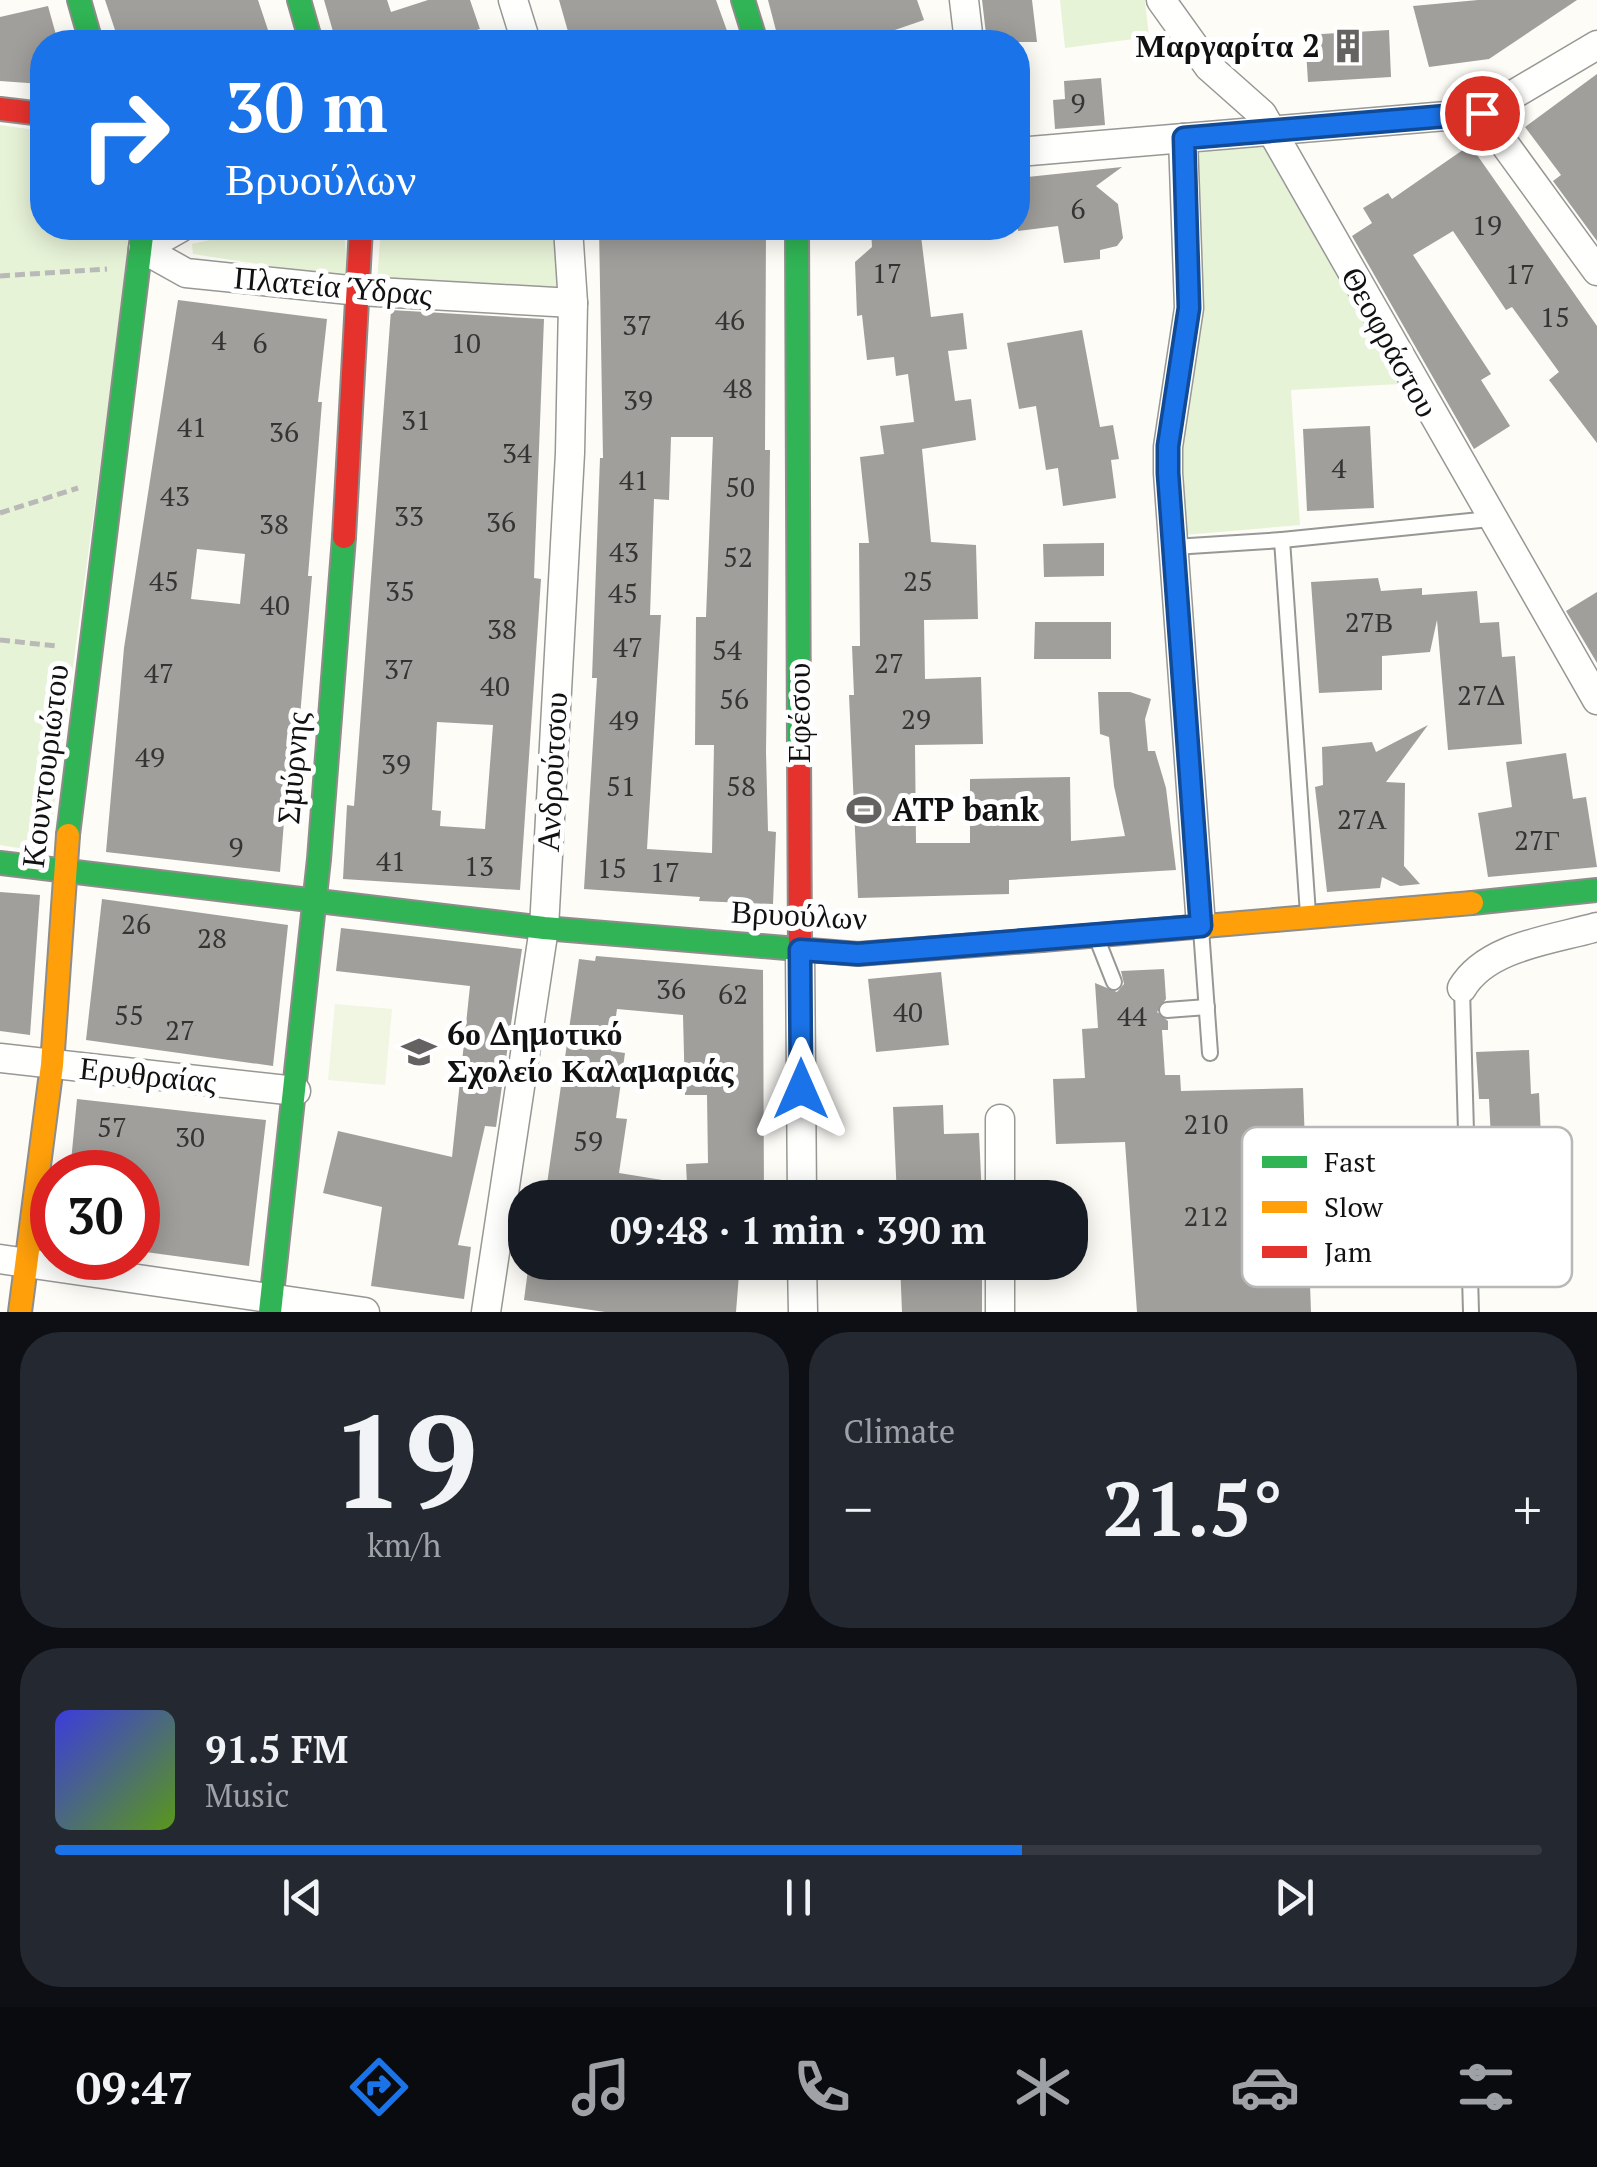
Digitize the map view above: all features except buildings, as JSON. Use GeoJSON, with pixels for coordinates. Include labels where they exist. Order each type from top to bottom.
{"type":"FeatureCollection","features":[{"type":"Feature","properties":{"kind":"main road"},"geometry":{"type":"LineString","coordinates":[[79,0],[88,30]]}},
{"type":"Feature","properties":{"kind":"main road"},"geometry":{"type":"LineString","coordinates":[[299,0],[308,30]]}},
{"type":"Feature","properties":{"kind":"main road"},"geometry":{"type":"LineString","coordinates":[[743,0],[752,30]]}},
{"type":"Feature","properties":{"kind":"main road"},"geometry":{"type":"LineString","coordinates":[[0,109],[30,113]]}},
{"type":"Feature","properties":{"kind":"main road","name":"Σμύρνης"},"geometry":{"type":"LineString","coordinates":[[272,1305],[315,900],[361,240]]}},
{"type":"Feature","properties":{"kind":"main road","name":"Εφέσου"},"geometry":{"type":"LineString","coordinates":[[797,240],[800,950]]}},
{"type":"Feature","properties":{"kind":"main road","name":"Κουντουριώτου"},"geometry":{"type":"LineString","coordinates":[[20,1312],[14,1260],[52,1064],[64,873],[143,248]]}},
{"type":"Feature","properties":{"kind":"main road","name":"Βρυούλων"},"geometry":{"type":"LineString","coordinates":[[0,863],[544,928],[858,954],[1308,919],[1597,890]]}},
{"type":"Feature","properties":{"kind":"street"},"geometry":{"type":"LineString","coordinates":[[514,0],[523,30]]}},
{"type":"Feature","properties":{"kind":"street"},"geometry":{"type":"LineString","coordinates":[[964,0],[968,30]]}},
{"type":"Feature","properties":{"kind":"street","name":"Θεοφράστου"},"geometry":{"type":"LineString","coordinates":[[1161,0],[1193,48],[1262,114],[1490,520],[1597,700]]}},
{"type":"Feature","properties":{"kind":"street"},"geometry":{"type":"LineString","coordinates":[[1030,151],[1272,134],[1482,113],[1597,45]]}},
{"type":"Feature","properties":{"kind":"street"},"geometry":{"type":"LineString","coordinates":[[1482,113],[1597,271]]}},
{"type":"Feature","properties":{"kind":"street"},"geometry":{"type":"LineString","coordinates":[[1184,138],[1189,308],[1168,446],[1201,926]]}},
{"type":"Feature","properties":{"kind":"street","name":"Ανδρούτσου"},"geometry":{"type":"LineString","coordinates":[[486,1312],[544,928],[570,453],[573,304],[569,240]]}},
{"type":"Feature","properties":{"kind":"street","name":"Πλατεία Ύδρας"},"geometry":{"type":"LineString","coordinates":[[143,248],[186,274],[359,291],[573,304]]}},
{"type":"Feature","properties":{"kind":"street"},"geometry":{"type":"LineString","coordinates":[[1462,988],[1472,970],[1494,958],[1597,927]]}},
{"type":"Feature","properties":{"kind":"street","name":"Εφέσου"},"geometry":{"type":"LineString","coordinates":[[800,950],[802,1180]]}},
{"type":"Feature","properties":{"kind":"street","name":"Ερυθραίας"},"geometry":{"type":"LineString","coordinates":[[0,1058],[296,1090]]}},
{"type":"Feature","properties":{"kind":"street"},"geometry":{"type":"LineString","coordinates":[[1000,1119],[1000,1180]]}},
{"type":"Feature","properties":{"kind":"street"},"geometry":{"type":"LineString","coordinates":[[14,1260],[272,1305],[365,1312]]}},
{"type":"Feature","properties":{"kind":"street"},"geometry":{"type":"LineString","coordinates":[[802,1280],[802,1312]]}},
{"type":"Feature","properties":{"kind":"street"},"geometry":{"type":"LineString","coordinates":[[1000,1280],[1000,1312]]}},
{"type":"Feature","properties":{"kind":"lane"},"geometry":{"type":"LineString","coordinates":[[1174,546],[1490,520]]}},
{"type":"Feature","properties":{"kind":"lane"},"geometry":{"type":"LineString","coordinates":[[1282,540],[1308,919]]}},
{"type":"Feature","properties":{"kind":"lane"},"geometry":{"type":"LineString","coordinates":[[1201,926],[1210,1053]]}},
{"type":"Feature","properties":{"kind":"lane"},"geometry":{"type":"LineString","coordinates":[[1096,933],[1100,954],[1114,982]]}},
{"type":"Feature","properties":{"kind":"lane"},"geometry":{"type":"LineString","coordinates":[[1462,988],[1466,1127]]}},
{"type":"Feature","properties":{"kind":"lane"},"geometry":{"type":"LineString","coordinates":[[1167,1010],[1207,1008]]}},
{"type":"Feature","properties":{"kind":"lane"},"geometry":{"type":"LineString","coordinates":[[1470,1287],[1471,1312]]}},
{"type":"Feature","properties":{"kind":"path"},"geometry":{"type":"LineString","coordinates":[[0,276],[143,248]]}},
{"type":"Feature","properties":{"kind":"path"},"geometry":{"type":"LineString","coordinates":[[0,513],[46,500]]}},
{"type":"Feature","properties":{"kind":"path"},"geometry":{"type":"LineString","coordinates":[[0,640],[91,650]]}},
{"type":"Feature","properties":{"kind":"green space"},"geometry":{"type":"Polygon","coordinates":[[[1060,0],[1145,0],[1149,37],[1065,48],[1060,0]]]}},
{"type":"Feature","properties":{"kind":"green space"},"geometry":{"type":"Polygon","coordinates":[[[0,125],[30,129],[30,240],[130,240],[48,853],[0,845],[0,125]]]}},
{"type":"Feature","properties":{"kind":"green space"},"geometry":{"type":"Polygon","coordinates":[[[1267,140],[1400,384],[1291,390],[1300,525],[1184,535],[1179,448],[1192,144],[1267,140]]]}},
{"type":"Feature","properties":{"kind":"green space"},"geometry":{"type":"Polygon","coordinates":[[[210,240],[345,240],[347,278],[193,254],[192,244],[210,240]]]}},
{"type":"Feature","properties":{"kind":"green space"},"geometry":{"type":"Polygon","coordinates":[[[380,240],[560,240],[562,295],[377,281],[380,240]]]}},
{"type":"Feature","properties":{"kind":"green space"},"geometry":{"type":"Polygon","coordinates":[[[335,1004],[392,1009],[385,1085],[328,1080],[335,1004]]]}},
{"type":"Feature","properties":{"kind":"traffic: fast"},"geometry":{"type":"LineString","coordinates":[[79,0],[88,30]]}},
{"type":"Feature","properties":{"kind":"traffic: fast"},"geometry":{"type":"LineString","coordinates":[[299,0],[308,30]]}},
{"type":"Feature","properties":{"kind":"traffic: fast"},"geometry":{"type":"LineString","coordinates":[[743,0],[752,30]]}},
{"type":"Feature","properties":{"kind":"traffic: fast"},"geometry":{"type":"LineString","coordinates":[[68,835],[142,240]]}},
{"type":"Feature","properties":{"kind":"traffic: fast"},"geometry":{"type":"LineString","coordinates":[[797,240],[799,750]]}},
{"type":"Feature","properties":{"kind":"traffic: fast"},"geometry":{"type":"LineString","coordinates":[[270,1312],[319,859],[344,537]]}},
{"type":"Feature","properties":{"kind":"traffic: fast"},"geometry":{"type":"LineString","coordinates":[[0,863],[544,928],[858,954],[1042,940]]}},
{"type":"Feature","properties":{"kind":"traffic: fast"},"geometry":{"type":"LineString","coordinates":[[1472,903],[1597,890]]}},
{"type":"Feature","properties":{"kind":"traffic: slow"},"geometry":{"type":"LineString","coordinates":[[20,1312],[52,1065],[68,835]]}},
{"type":"Feature","properties":{"kind":"traffic: slow"},"geometry":{"type":"LineString","coordinates":[[1042,940],[1472,903]]}},
{"type":"Feature","properties":{"kind":"traffic: jam"},"geometry":{"type":"LineString","coordinates":[[0,109],[30,113]]}},
{"type":"Feature","properties":{"kind":"traffic: jam"},"geometry":{"type":"LineString","coordinates":[[344,537],[360,240]]}},
{"type":"Feature","properties":{"kind":"traffic: jam"},"geometry":{"type":"LineString","coordinates":[[799,750],[800,951]]}},
{"type":"Feature","properties":{"kind":"place","name":"Μαργαρίτα 2"},"geometry":{"type":"Point","coordinates":[1348,46]}},
{"type":"Feature","properties":{"kind":"place","name":"ATP bank"},"geometry":{"type":"Point","coordinates":[864,810]}},
{"type":"Feature","properties":{"kind":"place","name":"6ο Δημοτικό Σχολείο Καλαμαριάς"},"geometry":{"type":"Point","coordinates":[419,1052]}},
{"type":"Feature","properties":{"kind":"route"},"geometry":{"type":"LineString","coordinates":[[801,1089],[800,950],[858,954],[1201,926],[1168,473],[1168,446],[1189,308],[1184,138],[1272,134],[1482,113]]}}]}
